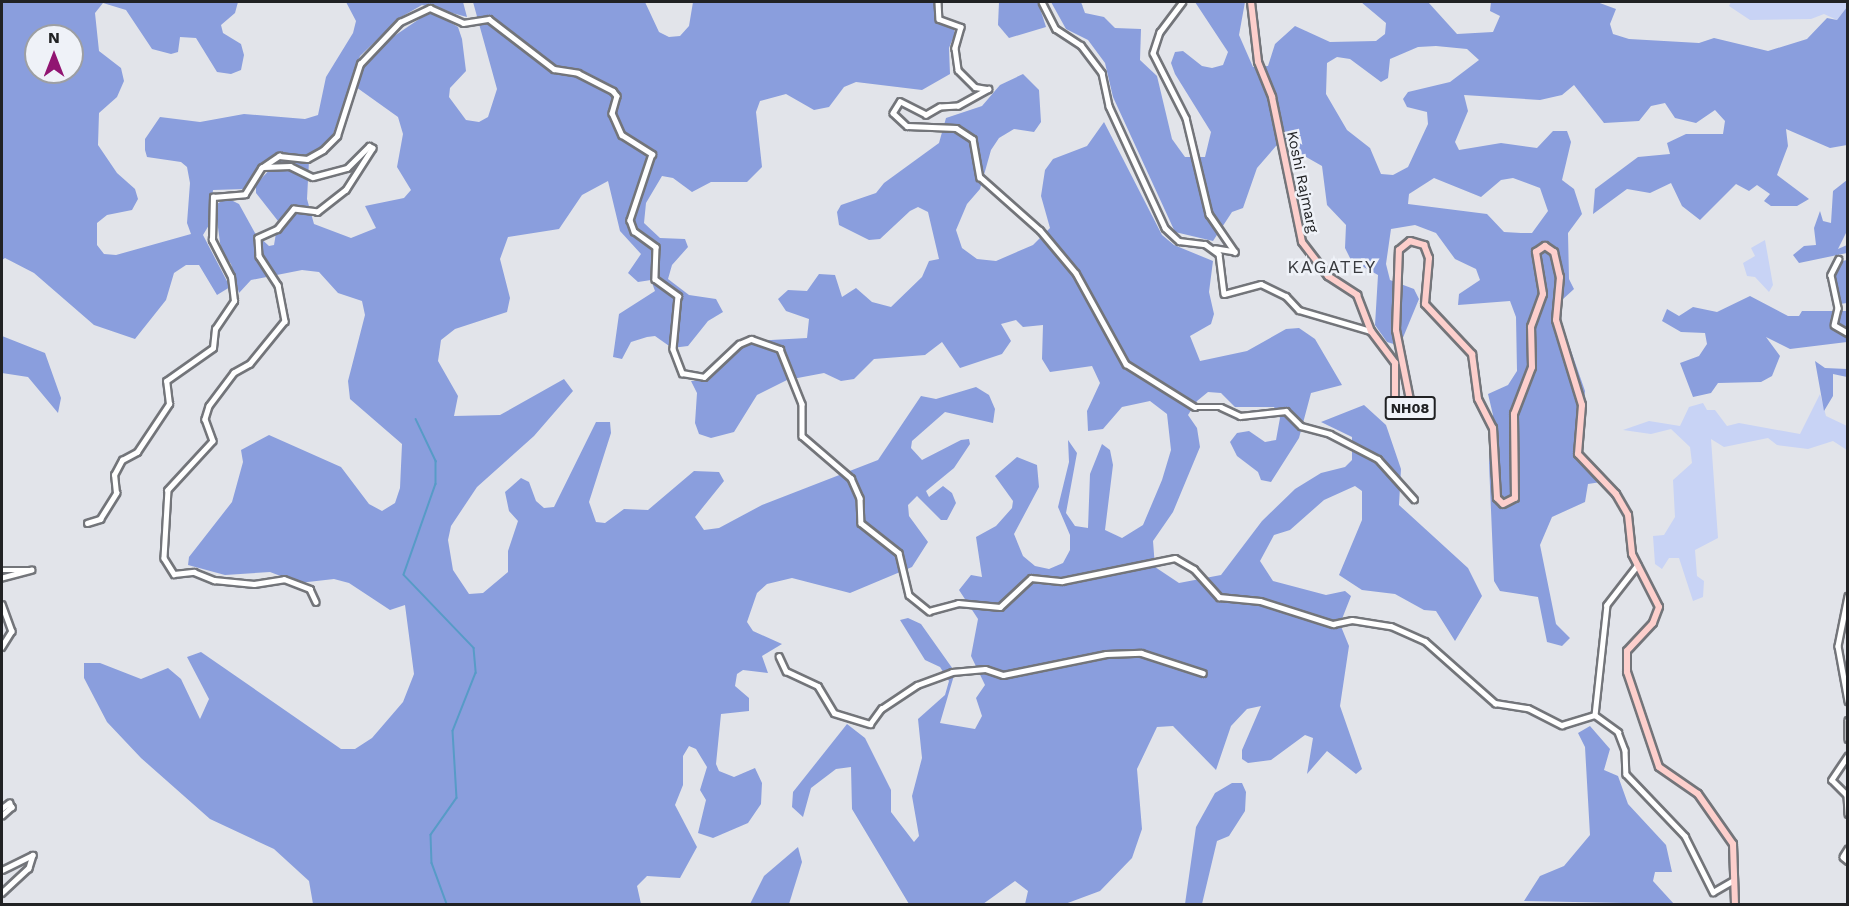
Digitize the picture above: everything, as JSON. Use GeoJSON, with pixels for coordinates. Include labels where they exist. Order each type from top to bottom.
{"type":"FeatureCollection","features":[{"type":"Feature","properties":{"kind":"main road","name":"Koshi Rajmarg"},"geometry":{"type":"LineString","coordinates":[[1251,2],[1258,62],[1272,97],[1302,242],[1328,276],[1358,295],[1371,331],[1395,363],[1395,406],[1407,412],[1410,395],[1396,330],[1398,256],[1406,242],[1421,243],[1429,258],[1425,304],[1472,354],[1478,399],[1494,432],[1497,498],[1508,505],[1515,498],[1515,408],[1532,367],[1531,327],[1543,294],[1536,261],[1538,248],[1545,246],[1557,262],[1556,320],[1582,405],[1578,454],[1616,494],[1628,516],[1632,554],[1638,565]]}},
{"type":"Feature","properties":{"kind":"main road","name":"NH08"},"geometry":{"type":"LineString","coordinates":[[1638,565],[1659,613],[1627,651],[1627,672],[1659,767],[1698,794],[1733,844],[1735,904]]}},
{"type":"Feature","properties":{"kind":"street"},"geometry":{"type":"LineString","coordinates":[[938,2],[939,19],[961,27],[955,48],[958,70],[975,87],[988,89],[958,106],[940,107],[927,115],[896,102],[894,117],[907,126],[956,128],[973,139],[980,177],[1040,230],[1076,273],[1126,363],[1195,407],[1221,407],[1240,416],[1286,411],[1301,426],[1330,434],[1378,459],[1414,499]]}},
{"type":"Feature","properties":{"kind":"street"},"geometry":{"type":"LineString","coordinates":[[1042,2],[1056,29],[1081,45],[1102,73],[1109,106],[1165,228],[1179,241],[1235,252],[1208,210],[1186,118],[1154,53],[1160,32],[1183,2]]}},
{"type":"Feature","properties":{"kind":"street"},"geometry":{"type":"LineString","coordinates":[[87,523],[100,519],[116,493],[114,475],[122,460],[137,452],[169,404],[166,381],[213,348],[215,329],[234,301],[231,277],[212,240],[213,197],[245,194],[261,168],[279,156],[314,157],[332,142],[360,64],[407,18],[430,8],[464,23],[489,19],[554,69],[578,73],[613,91],[617,96],[612,113],[622,135],[652,154],[630,220],[634,231],[656,247],[655,279],[678,296],[673,349],[682,373],[704,377],[739,344],[751,339],[780,349],[802,404],[802,436],[851,478],[860,498],[861,523],[899,553],[909,595],[929,611],[958,603],[999,607],[1031,578],[1062,580],[1174,558],[1194,569],[1219,597],[1260,602],[1333,624],[1352,620],[1391,626],[1425,641],[1495,703],[1528,708],[1562,725],[1595,715]]}},
{"type":"Feature","properties":{"kind":"street"},"geometry":{"type":"LineString","coordinates":[[261,168],[290,166],[313,177],[347,168],[369,146],[373,148],[346,190],[318,212],[294,209],[278,229],[258,238],[259,256],[278,285],[286,318],[209,406],[205,419],[213,441],[168,490],[164,558],[174,574],[194,572],[214,580],[254,584],[284,579],[310,589],[316,602]]}},
{"type":"Feature","properties":{"kind":"street"},"geometry":{"type":"LineString","coordinates":[[1215,249],[1224,294],[1261,284],[1286,296],[1299,310],[1371,331]]}},
{"type":"Feature","properties":{"kind":"street"},"geometry":{"type":"LineString","coordinates":[[1839,259],[1831,275],[1838,308],[1834,325],[1848,333]]}},
{"type":"Feature","properties":{"kind":"street"},"geometry":{"type":"LineString","coordinates":[[1595,715],[1607,605],[1638,565]]}},
{"type":"Feature","properties":{"kind":"street"},"geometry":{"type":"LineString","coordinates":[[2,570],[32,570],[2,578]]}},
{"type":"Feature","properties":{"kind":"street"},"geometry":{"type":"LineString","coordinates":[[1848,596],[1842,605],[1838,646],[1848,701]]}},
{"type":"Feature","properties":{"kind":"street"},"geometry":{"type":"LineString","coordinates":[[2,604],[12,631],[2,647]]}},
{"type":"Feature","properties":{"kind":"street"},"geometry":{"type":"LineString","coordinates":[[779,656],[786,671],[818,686],[834,713],[870,724],[881,709],[917,685],[952,672],[985,669],[1003,675],[1106,654],[1142,653],[1203,673]]}},
{"type":"Feature","properties":{"kind":"street"},"geometry":{"type":"LineString","coordinates":[[1595,715],[1618,732],[1625,750],[1626,774],[1684,836],[1713,892],[1734,880]]}},
{"type":"Feature","properties":{"kind":"street"},"geometry":{"type":"LineString","coordinates":[[1848,720],[1848,739]]}},
{"type":"Feature","properties":{"kind":"street"},"geometry":{"type":"LineString","coordinates":[[1848,756],[1832,780],[1847,795],[1848,814]]}},
{"type":"Feature","properties":{"kind":"street"},"geometry":{"type":"LineString","coordinates":[[2,808],[9,803],[12,807],[2,816]]}},
{"type":"Feature","properties":{"kind":"street"},"geometry":{"type":"LineString","coordinates":[[1848,849],[1843,857],[1848,861]]}},
{"type":"Feature","properties":{"kind":"street"},"geometry":{"type":"LineString","coordinates":[[2,870],[33,855],[29,868],[2,893]]}},
{"type":"Feature","properties":{"kind":"shaded area"},"geometry":{"type":"Polygon","coordinates":[[[2,2],[238,2],[235,13],[221,25],[223,33],[241,44],[244,55],[241,70],[231,74],[217,72],[196,38],[180,37],[178,52],[171,54],[152,49],[126,10],[103,3],[95,13],[99,51],[121,68],[124,81],[117,97],[99,113],[98,145],[117,173],[135,189],[138,199],[132,210],[107,215],[97,223],[97,245],[104,254],[116,255],[191,234],[187,223],[190,183],[187,167],[181,162],[147,157],[145,150],[145,139],[160,117],[200,122],[244,114],[305,119],[318,115],[326,77],[353,33],[356,21],[346,2],[463,2],[467,17],[422,5],[401,17],[360,56],[332,137],[317,152],[305,156],[276,154],[254,172],[245,189],[213,190],[209,225],[203,235],[230,287],[217,295],[199,265],[186,265],[174,273],[166,300],[135,339],[94,325],[34,273],[5,258],[2,260],[2,2]]]}},
{"type":"Feature","properties":{"kind":"shaded area"},"geometry":{"type":"Polygon","coordinates":[[[473,2],[645,2],[659,32],[669,37],[680,36],[689,26],[693,2],[935,2],[937,19],[953,26],[955,33],[949,48],[950,74],[922,90],[856,82],[844,87],[829,107],[814,110],[786,94],[760,101],[756,112],[762,167],[747,182],[711,182],[692,192],[673,178],[662,176],[646,203],[644,223],[660,238],[685,239],[688,247],[672,265],[668,279],[689,295],[716,299],[723,312],[708,321],[688,346],[672,348],[655,336],[647,337],[631,342],[622,359],[613,357],[619,314],[655,291],[651,280],[638,282],[628,273],[641,254],[620,231],[608,181],[582,195],[559,229],[508,237],[500,259],[510,298],[507,312],[455,329],[441,340],[438,361],[458,396],[454,416],[500,415],[564,379],[573,391],[534,436],[477,487],[451,526],[448,540],[453,570],[469,594],[483,593],[508,572],[508,551],[518,521],[509,511],[505,492],[521,478],[529,482],[536,501],[544,508],[554,507],[596,422],[610,422],[611,433],[589,502],[596,522],[605,523],[624,509],[648,510],[694,471],[719,472],[724,481],[695,517],[704,530],[719,528],[762,505],[878,460],[921,396],[936,399],[976,387],[989,395],[995,409],[993,423],[945,412],[912,441],[911,448],[922,460],[961,440],[969,439],[970,444],[954,468],[926,491],[929,497],[943,486],[952,493],[956,503],[947,520],[941,520],[917,496],[908,505],[909,516],[928,542],[912,567],[850,593],[792,578],[767,584],[757,593],[747,622],[753,631],[782,644],[762,656],[768,673],[743,670],[737,674],[735,686],[749,698],[749,711],[721,714],[716,764],[719,771],[734,777],[755,768],[762,783],[761,804],[748,823],[713,838],[698,833],[706,800],[700,790],[707,767],[696,749],[689,746],[683,756],[683,785],[675,805],[697,847],[680,878],[647,876],[637,886],[641,904],[313,904],[309,881],[274,849],[210,819],[141,758],[107,722],[84,678],[84,663],[100,663],[141,679],[168,668],[181,679],[200,719],[209,699],[187,657],[201,652],[341,749],[355,749],[372,738],[403,702],[414,674],[405,605],[390,610],[349,583],[334,579],[299,583],[270,572],[225,575],[188,565],[189,557],[232,502],[243,462],[241,450],[269,435],[341,467],[369,504],[382,511],[395,503],[400,488],[402,444],[350,399],[348,381],[365,315],[362,301],[338,293],[319,272],[302,270],[251,280],[239,293],[231,264],[221,250],[215,205],[227,198],[239,204],[255,233],[269,246],[274,245],[278,221],[256,193],[256,184],[280,159],[309,161],[307,199],[314,224],[351,238],[376,228],[365,206],[404,198],[411,190],[397,167],[403,134],[398,117],[356,87],[365,65],[384,43],[431,11],[458,27],[462,39],[466,71],[450,88],[449,97],[466,120],[479,122],[488,117],[497,89],[473,2]]]}},
{"type":"Feature","properties":{"kind":"shaded area"},"geometry":{"type":"Polygon","coordinates":[[[999,2],[1038,2],[1046,27],[1009,38],[998,25],[999,2]]]}},
{"type":"Feature","properties":{"kind":"shaded area"},"geometry":{"type":"Polygon","coordinates":[[[1051,2],[1081,2],[1085,13],[1104,17],[1115,28],[1141,29],[1140,60],[1157,76],[1172,139],[1185,157],[1205,157],[1211,132],[1175,74],[1171,63],[1175,52],[1183,51],[1202,66],[1212,68],[1223,65],[1228,52],[1195,2],[1245,2],[1239,35],[1253,67],[1268,66],[1275,44],[1295,26],[1330,42],[1376,41],[1385,34],[1386,23],[1361,2],[1428,2],[1457,34],[1493,32],[1500,16],[1490,11],[1491,2],[1597,2],[1616,9],[1610,24],[1613,34],[1629,39],[1699,43],[1714,38],[1768,51],[1807,39],[1827,18],[1837,20],[1847,7],[1847,145],[1830,148],[1786,129],[1788,146],[1777,175],[1809,199],[1797,206],[1771,206],[1764,201],[1770,194],[1757,185],[1749,191],[1736,184],[1700,220],[1682,206],[1671,183],[1650,193],[1627,189],[1593,214],[1595,189],[1638,157],[1670,154],[1667,143],[1686,134],[1723,134],[1725,121],[1715,110],[1696,123],[1675,118],[1665,103],[1651,106],[1639,121],[1604,123],[1574,85],[1562,95],[1540,100],[1464,95],[1468,111],[1455,142],[1459,150],[1501,143],[1537,148],[1553,131],[1567,131],[1571,142],[1562,180],[1574,189],[1582,214],[1568,233],[1569,279],[1574,289],[1562,300],[1561,322],[1585,391],[1580,441],[1586,463],[1601,475],[1601,482],[1588,484],[1585,502],[1552,517],[1540,545],[1556,624],[1570,638],[1562,646],[1547,642],[1538,597],[1500,591],[1494,581],[1489,463],[1493,415],[1488,394],[1508,385],[1517,371],[1516,317],[1510,301],[1458,305],[1459,294],[1480,280],[1476,269],[1455,259],[1436,233],[1415,225],[1391,229],[1386,264],[1390,280],[1414,289],[1419,299],[1402,340],[1397,345],[1387,342],[1375,325],[1378,275],[1351,260],[1345,248],[1346,225],[1327,205],[1322,166],[1285,145],[1276,146],[1257,168],[1243,208],[1232,212],[1213,241],[1175,232],[1113,97],[1105,63],[1088,40],[1066,29],[1051,2]],[[1418,47],[1390,59],[1388,78],[1381,82],[1350,59],[1337,57],[1327,63],[1326,94],[1347,130],[1370,148],[1381,174],[1393,175],[1408,167],[1428,124],[1427,112],[1407,107],[1403,99],[1408,92],[1450,82],[1479,60],[1467,49],[1418,47]],[[1434,178],[1409,194],[1408,204],[1487,214],[1504,232],[1521,233],[1532,233],[1548,211],[1540,188],[1513,178],[1501,180],[1481,197],[1434,178]]]}},
{"type":"Feature","properties":{"kind":"shaded area"},"geometry":{"type":"Polygon","coordinates":[[[1731,2],[1848,2],[1837,20],[1824,14],[1811,19],[1750,20],[1729,6],[1731,2]]]}},
{"type":"Feature","properties":{"kind":"shaded area"},"geometry":{"type":"Polygon","coordinates":[[[1023,74],[1039,90],[1041,122],[1034,132],[1014,129],[999,138],[991,150],[980,189],[967,204],[956,230],[962,248],[977,259],[996,261],[1033,245],[1050,228],[1041,196],[1045,170],[1053,159],[1087,146],[1104,122],[1162,235],[1174,245],[1213,261],[1209,292],[1214,314],[1211,324],[1190,336],[1200,361],[1247,351],[1286,329],[1299,328],[1315,339],[1342,385],[1311,393],[1299,438],[1271,482],[1261,480],[1258,472],[1237,456],[1230,442],[1237,433],[1249,431],[1265,442],[1276,440],[1280,418],[1274,407],[1235,407],[1221,393],[1208,392],[1197,401],[1188,415],[1197,428],[1200,447],[1173,512],[1153,541],[1155,567],[1179,583],[1221,575],[1262,521],[1295,489],[1321,473],[1345,467],[1352,460],[1352,437],[1321,422],[1364,405],[1386,425],[1401,469],[1399,505],[1468,568],[1482,596],[1455,641],[1436,611],[1424,610],[1395,594],[1362,590],[1339,575],[1362,520],[1362,491],[1355,486],[1324,500],[1290,530],[1274,535],[1260,561],[1273,581],[1326,595],[1345,591],[1351,596],[1340,624],[1349,646],[1340,706],[1362,769],[1356,774],[1327,751],[1307,774],[1313,738],[1305,735],[1271,760],[1248,763],[1242,759],[1242,750],[1261,706],[1247,709],[1231,726],[1216,770],[1173,726],[1157,727],[1137,769],[1142,829],[1132,858],[1100,891],[1065,904],[1025,904],[1028,891],[1015,881],[983,904],[909,904],[852,809],[851,767],[836,769],[811,788],[803,817],[792,807],[793,792],[847,724],[865,738],[891,790],[891,812],[914,842],[919,836],[912,796],[922,758],[918,719],[945,695],[949,681],[940,667],[925,660],[900,620],[908,618],[921,624],[955,672],[940,723],[975,729],[982,716],[976,698],[985,685],[971,656],[978,619],[959,590],[971,575],[982,577],[976,537],[996,526],[1012,508],[1013,501],[995,476],[1017,457],[1037,465],[1039,487],[1014,534],[1023,556],[1035,566],[1049,569],[1063,563],[1070,550],[1070,535],[1058,507],[1069,462],[1068,440],[1077,453],[1066,513],[1075,526],[1088,528],[1090,474],[1102,444],[1110,450],[1113,465],[1105,530],[1122,538],[1143,525],[1162,480],[1171,450],[1167,414],[1150,401],[1122,407],[1103,429],[1088,431],[1087,411],[1100,383],[1092,366],[1050,372],[1042,359],[1043,325],[1023,327],[1016,320],[1001,324],[1011,341],[1002,354],[960,368],[942,342],[925,355],[874,359],[854,379],[841,381],[824,373],[787,380],[757,395],[734,432],[711,438],[699,434],[695,423],[697,393],[691,381],[708,381],[737,349],[752,341],[807,338],[809,319],[786,311],[778,299],[788,290],[807,291],[819,274],[835,275],[842,297],[856,288],[872,302],[891,307],[922,277],[929,261],[939,259],[928,212],[918,207],[910,211],[880,239],[869,240],[839,225],[837,212],[841,205],[876,193],[884,183],[939,143],[946,118],[982,106],[1000,85],[1023,74]]]}},
{"type":"Feature","properties":{"kind":"shaded area"},"geometry":{"type":"Polygon","coordinates":[[[1847,180],[1847,231],[1838,249],[1847,245],[1847,253],[1799,263],[1793,255],[1804,246],[1816,245],[1814,228],[1820,211],[1823,221],[1831,223],[1833,191],[1847,180]]]}},
{"type":"Feature","properties":{"kind":"shaded area"},"geometry":{"type":"Polygon","coordinates":[[[1765,240],[1773,285],[1769,292],[1755,277],[1747,276],[1743,263],[1755,256],[1751,248],[1765,240]]]}},
{"type":"Feature","properties":{"kind":"shaded area"},"geometry":{"type":"Polygon","coordinates":[[[1847,260],[1847,303],[1840,304],[1832,278],[1838,262],[1847,260]]]}},
{"type":"Feature","properties":{"kind":"shaded area"},"geometry":{"type":"Polygon","coordinates":[[[1750,296],[1788,316],[1799,316],[1802,311],[1847,311],[1847,342],[1790,349],[1766,337],[1780,356],[1772,376],[1761,382],[1718,383],[1711,393],[1693,397],[1680,363],[1699,356],[1707,344],[1705,333],[1681,332],[1662,321],[1667,309],[1679,316],[1693,307],[1717,312],[1750,296]]]}},
{"type":"Feature","properties":{"kind":"shaded area"},"geometry":{"type":"Polygon","coordinates":[[[2,336],[45,353],[61,398],[58,413],[28,377],[2,373],[2,336]]]}},
{"type":"Feature","properties":{"kind":"shaded area"},"geometry":{"type":"Polygon","coordinates":[[[1815,361],[1825,368],[1847,369],[1847,377],[1833,374],[1833,396],[1824,411],[1815,361]]]}},
{"type":"Feature","properties":{"kind":"shaded area"},"geometry":{"type":"Polygon","coordinates":[[[1820,394],[1826,416],[1847,426],[1847,450],[1833,441],[1808,449],[1777,445],[1768,438],[1724,447],[1711,439],[1718,538],[1695,550],[1697,576],[1704,581],[1703,597],[1693,601],[1679,558],[1669,558],[1662,569],[1655,564],[1653,536],[1664,535],[1675,517],[1673,480],[1692,463],[1690,447],[1671,429],[1651,434],[1623,430],[1649,421],[1680,426],[1689,407],[1703,403],[1707,410],[1715,410],[1727,426],[1739,423],[1800,434],[1820,394]]]}},
{"type":"Feature","properties":{"kind":"shaded area"},"geometry":{"type":"Polygon","coordinates":[[[1590,726],[1610,749],[1604,770],[1618,776],[1628,804],[1666,845],[1672,872],[1655,872],[1653,881],[1674,904],[1524,901],[1540,876],[1564,866],[1590,835],[1585,747],[1578,733],[1590,726]]]}},
{"type":"Feature","properties":{"kind":"shaded area"},"geometry":{"type":"Polygon","coordinates":[[[1232,783],[1242,783],[1246,792],[1245,811],[1229,836],[1217,841],[1202,904],[1185,904],[1196,827],[1215,793],[1232,783]]]}},
{"type":"Feature","properties":{"kind":"shaded area"},"geometry":{"type":"Polygon","coordinates":[[[798,847],[802,862],[789,904],[750,904],[764,876],[798,847]]]}},
{"type":"Feature","properties":{"kind":"waterway"},"geometry":{"type":"LineString","coordinates":[[416,419],[436,461],[436,484],[404,575],[474,648],[476,673],[453,731],[457,798],[431,835],[432,863],[447,904]]}},
{"type":"Feature","properties":{"kind":"district","name":"KAGATEY"},"geometry":{"type":"Point","coordinates":[1332,267]}}]}
